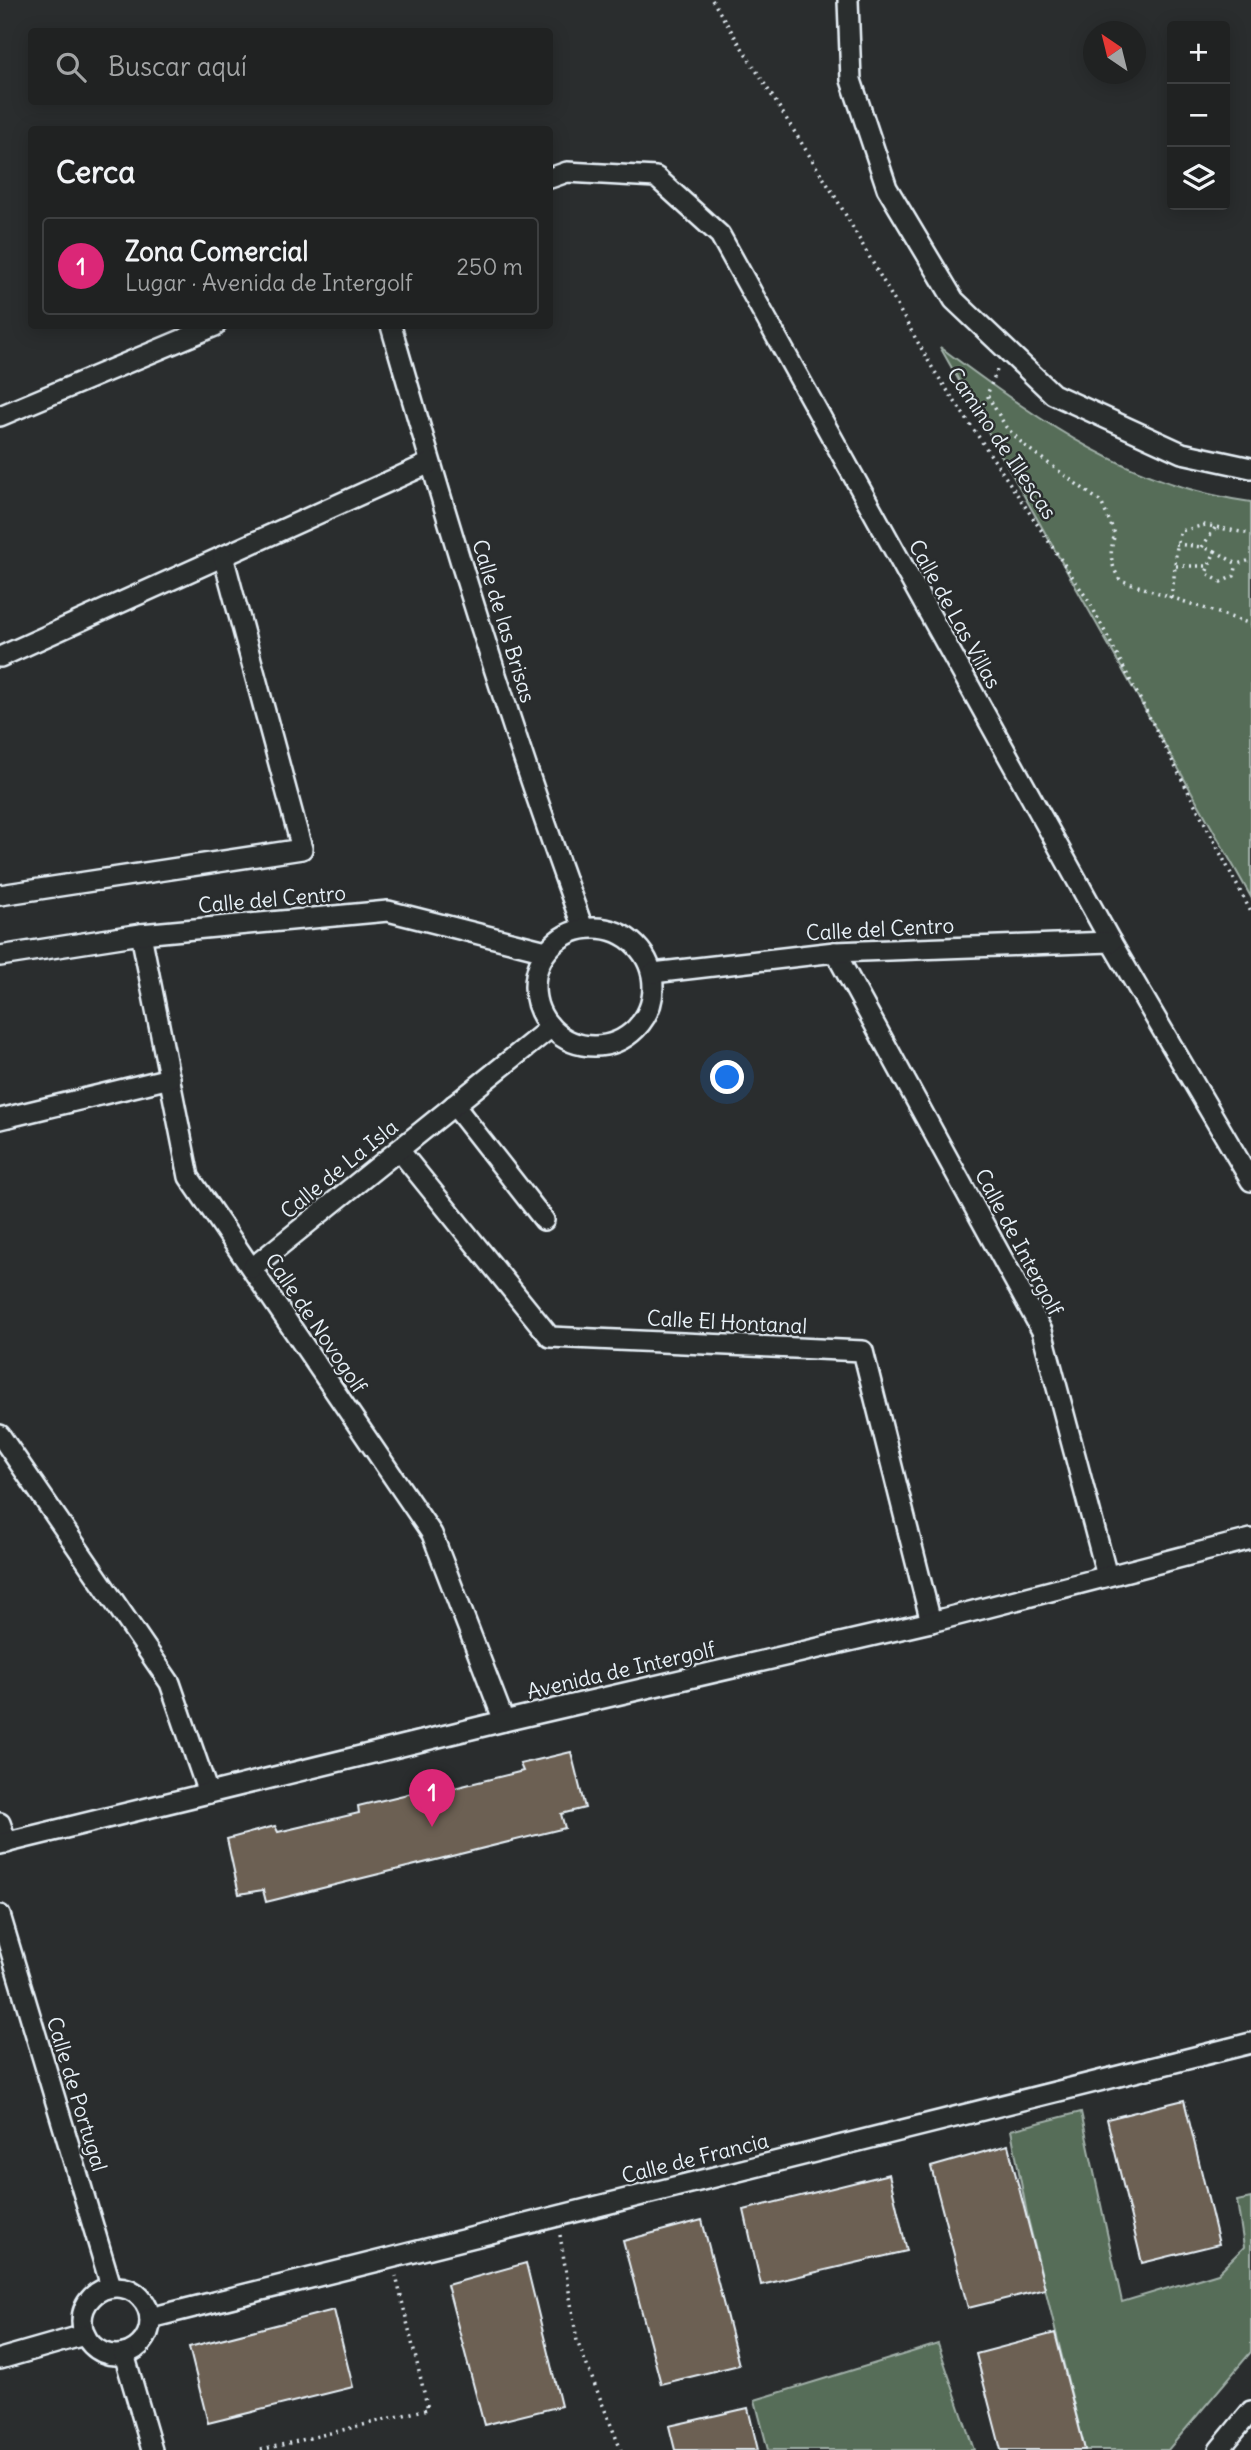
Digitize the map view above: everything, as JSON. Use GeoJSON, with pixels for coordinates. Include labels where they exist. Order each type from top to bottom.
{"type":"FeatureCollection","features":[{"type":"Feature","properties":{"kind":"street"},"geometry":{"type":"LineString","coordinates":[[848,0],[851,80],[887,188],[954,300],[1052,394],[1182,453],[1251,468]]}},
{"type":"Feature","properties":{"kind":"street","name":"Calle de Las Villas"},"geometry":{"type":"LineString","coordinates":[[553,177],[567,172],[656,177],[720,235],[1111,942],[1251,1181]]}},
{"type":"Feature","properties":{"kind":"street"},"geometry":{"type":"LineString","coordinates":[[0,416],[208,329]]}},
{"type":"Feature","properties":{"kind":"street","name":"Calle de las Brisas"},"geometry":{"type":"LineString","coordinates":[[392,329],[430,463],[535,799],[583,928]]}},
{"type":"Feature","properties":{"kind":"street"},"geometry":{"type":"LineString","coordinates":[[0,657],[430,463]]}},
{"type":"Feature","properties":{"kind":"street"},"geometry":{"type":"LineString","coordinates":[[0,895],[302,849],[223,556]]}},
{"type":"Feature","properties":{"kind":"street","name":"Calle del Centro"},"geometry":{"type":"LineString","coordinates":[[0,956],[141,934],[388,911],[546,951]]}},
{"type":"Feature","properties":{"kind":"street"},"geometry":{"type":"LineString","coordinates":[[583,928],[604,928],[623,934],[639,947],[653,974],[653,994],[647,1014],[631,1034],[612,1044],[592,1046],[572,1042],[550,1028],[539,1010],[534,990],[537,969],[546,951],[563,935],[583,928]]}},
{"type":"Feature","properties":{"kind":"street","name":"Calle de Novogolf"},"geometry":{"type":"LineString","coordinates":[[141,934],[189,1177],[432,1534],[504,1721]]}},
{"type":"Feature","properties":{"kind":"street","name":"Calle del Centro"},"geometry":{"type":"LineString","coordinates":[[653,974],[835,952],[1111,942]]}},
{"type":"Feature","properties":{"kind":"street","name":"Calle de Intergolf"},"geometry":{"type":"LineString","coordinates":[[835,952],[1042,1331],[1107,1576]]}},
{"type":"Feature","properties":{"kind":"street","name":"Calle de La Isla"},"geometry":{"type":"LineString","coordinates":[[252,1268],[550,1028]]}},
{"type":"Feature","properties":{"kind":"street"},"geometry":{"type":"LineString","coordinates":[[0,1119],[170,1079]]}},
{"type":"Feature","properties":{"kind":"street"},"geometry":{"type":"LineString","coordinates":[[454,1105],[544,1220]]}},
{"type":"Feature","properties":{"kind":"street","name":"Calle El Hontanal"},"geometry":{"type":"LineString","coordinates":[[399,1150],[550,1337],[863,1351],[931,1622]]}},
{"type":"Feature","properties":{"kind":"street"},"geometry":{"type":"LineString","coordinates":[[0,1435],[170,1683],[208,1793]]}},
{"type":"Feature","properties":{"kind":"street","name":"Avenida de Intergolf"},"geometry":{"type":"LineString","coordinates":[[3,1844],[504,1721],[931,1622],[1251,1539]]}},
{"type":"Feature","properties":{"kind":"street"},"geometry":{"type":"LineString","coordinates":[[0,1823],[3,1844]]}},
{"type":"Feature","properties":{"kind":"street","name":"Calle de Portugal"},"geometry":{"type":"LineString","coordinates":[[0,1915],[111,2286]]}},
{"type":"Feature","properties":{"kind":"street","name":"Calle de Francia"},"geometry":{"type":"LineString","coordinates":[[150,2318],[1251,2043]]}},
{"type":"Feature","properties":{"kind":"street"},"geometry":{"type":"LineString","coordinates":[[123,2286],[140,2296],[150,2318],[149,2330],[141,2344],[124,2354],[105,2354],[94,2348],[84,2335],[82,2311],[87,2301],[99,2290],[123,2286]]}},
{"type":"Feature","properties":{"kind":"street"},"geometry":{"type":"LineString","coordinates":[[0,2359],[84,2335]]}},
{"type":"Feature","properties":{"kind":"street"},"geometry":{"type":"LineString","coordinates":[[124,2354],[152,2450]]}},
{"type":"Feature","properties":{"kind":"street"},"geometry":{"type":"LineString","coordinates":[[1219,2450],[1251,2411]]}},
{"type":"Feature","properties":{"kind":"path","name":"Camino de Illescas"},"geometry":{"type":"LineString","coordinates":[[712,0],[836,198],[933,369],[1090,603],[1251,912]]}},
{"type":"Feature","properties":{"kind":"path"},"geometry":{"type":"LineString","coordinates":[[1006,349],[987,395],[1006,427],[1025,446],[1101,502],[1115,534],[1110,549],[1112,566],[1121,580],[1251,624]]}},
{"type":"Feature","properties":{"kind":"path"},"geometry":{"type":"LineString","coordinates":[[1170,598],[1176,566],[1176,544],[1181,531],[1205,525],[1251,534]]}},
{"type":"Feature","properties":{"kind":"path"},"geometry":{"type":"LineString","coordinates":[[1202,547],[1215,528]]}},
{"type":"Feature","properties":{"kind":"path"},"geometry":{"type":"LineString","coordinates":[[1176,544],[1215,551],[1237,564],[1251,560]]}},
{"type":"Feature","properties":{"kind":"path"},"geometry":{"type":"LineString","coordinates":[[1215,551],[1206,573],[1222,582],[1234,576],[1237,564]]}},
{"type":"Feature","properties":{"kind":"path"},"geometry":{"type":"LineString","coordinates":[[1176,566],[1209,566]]}},
{"type":"Feature","properties":{"kind":"path"},"geometry":{"type":"LineString","coordinates":[[556,2216],[577,2341],[621,2450]]}},
{"type":"Feature","properties":{"kind":"path"},"geometry":{"type":"LineString","coordinates":[[261,2450],[428,2409],[392,2257]]}},
{"type":"Feature","properties":{"kind":"green space"},"geometry":{"type":"Polygon","coordinates":[[[940,347],[1049,424],[1123,465],[1163,481],[1251,502],[1251,897],[940,347]]]}},
{"type":"Feature","properties":{"kind":"green space"},"geometry":{"type":"Polygon","coordinates":[[[1081,2112],[1122,2302],[1218,2273],[1244,2247],[1237,2201],[1251,2198],[1251,2352],[1168,2450],[1085,2450],[1028,2219],[1011,2130],[1081,2112]]]}},
{"type":"Feature","properties":{"kind":"green space"},"geometry":{"type":"Polygon","coordinates":[[[938,2344],[974,2450],[768,2450],[755,2400],[938,2344]]]}},
{"type":"Feature","properties":{"kind":"building"},"geometry":{"type":"Polygon","coordinates":[[[571,1752],[585,1808],[561,1814],[565,1828],[266,1902],[263,1890],[239,1894],[227,1839],[275,1826],[278,1832],[359,1813],[358,1806],[441,1786],[442,1791],[523,1771],[520,1764],[571,1752]]]}},
{"type":"Feature","properties":{"kind":"building"},"geometry":{"type":"Polygon","coordinates":[[[1184,2100],[1219,2244],[1142,2263],[1107,2119],[1184,2100]]]}},
{"type":"Feature","properties":{"kind":"building"},"geometry":{"type":"Polygon","coordinates":[[[1008,2145],[1045,2289],[968,2308],[931,2167],[1008,2145]]]}},
{"type":"Feature","properties":{"kind":"building"},"geometry":{"type":"Polygon","coordinates":[[[889,2174],[907,2251],[761,2285],[744,2210],[889,2174]]]}},
{"type":"Feature","properties":{"kind":"building"},"geometry":{"type":"Polygon","coordinates":[[[702,2220],[739,2365],[661,2384],[623,2241],[702,2220]]]}},
{"type":"Feature","properties":{"kind":"building"},"geometry":{"type":"Polygon","coordinates":[[[526,2263],[561,2406],[484,2425],[447,2285],[526,2263]]]}},
{"type":"Feature","properties":{"kind":"building"},"geometry":{"type":"Polygon","coordinates":[[[334,2310],[353,2387],[208,2423],[189,2347],[334,2310]]]}},
{"type":"Feature","properties":{"kind":"building"},"geometry":{"type":"Polygon","coordinates":[[[1055,2333],[1085,2450],[1001,2450],[976,2354],[1055,2333]]]}},
{"type":"Feature","properties":{"kind":"building"},"geometry":{"type":"Polygon","coordinates":[[[748,2408],[758,2450],[675,2450],[669,2426],[748,2408]]]}},
{"type":"Feature","properties":{"kind":"place","name":"Zona Comercial"},"geometry":{"type":"Point","coordinates":[432,1827]}}]}
